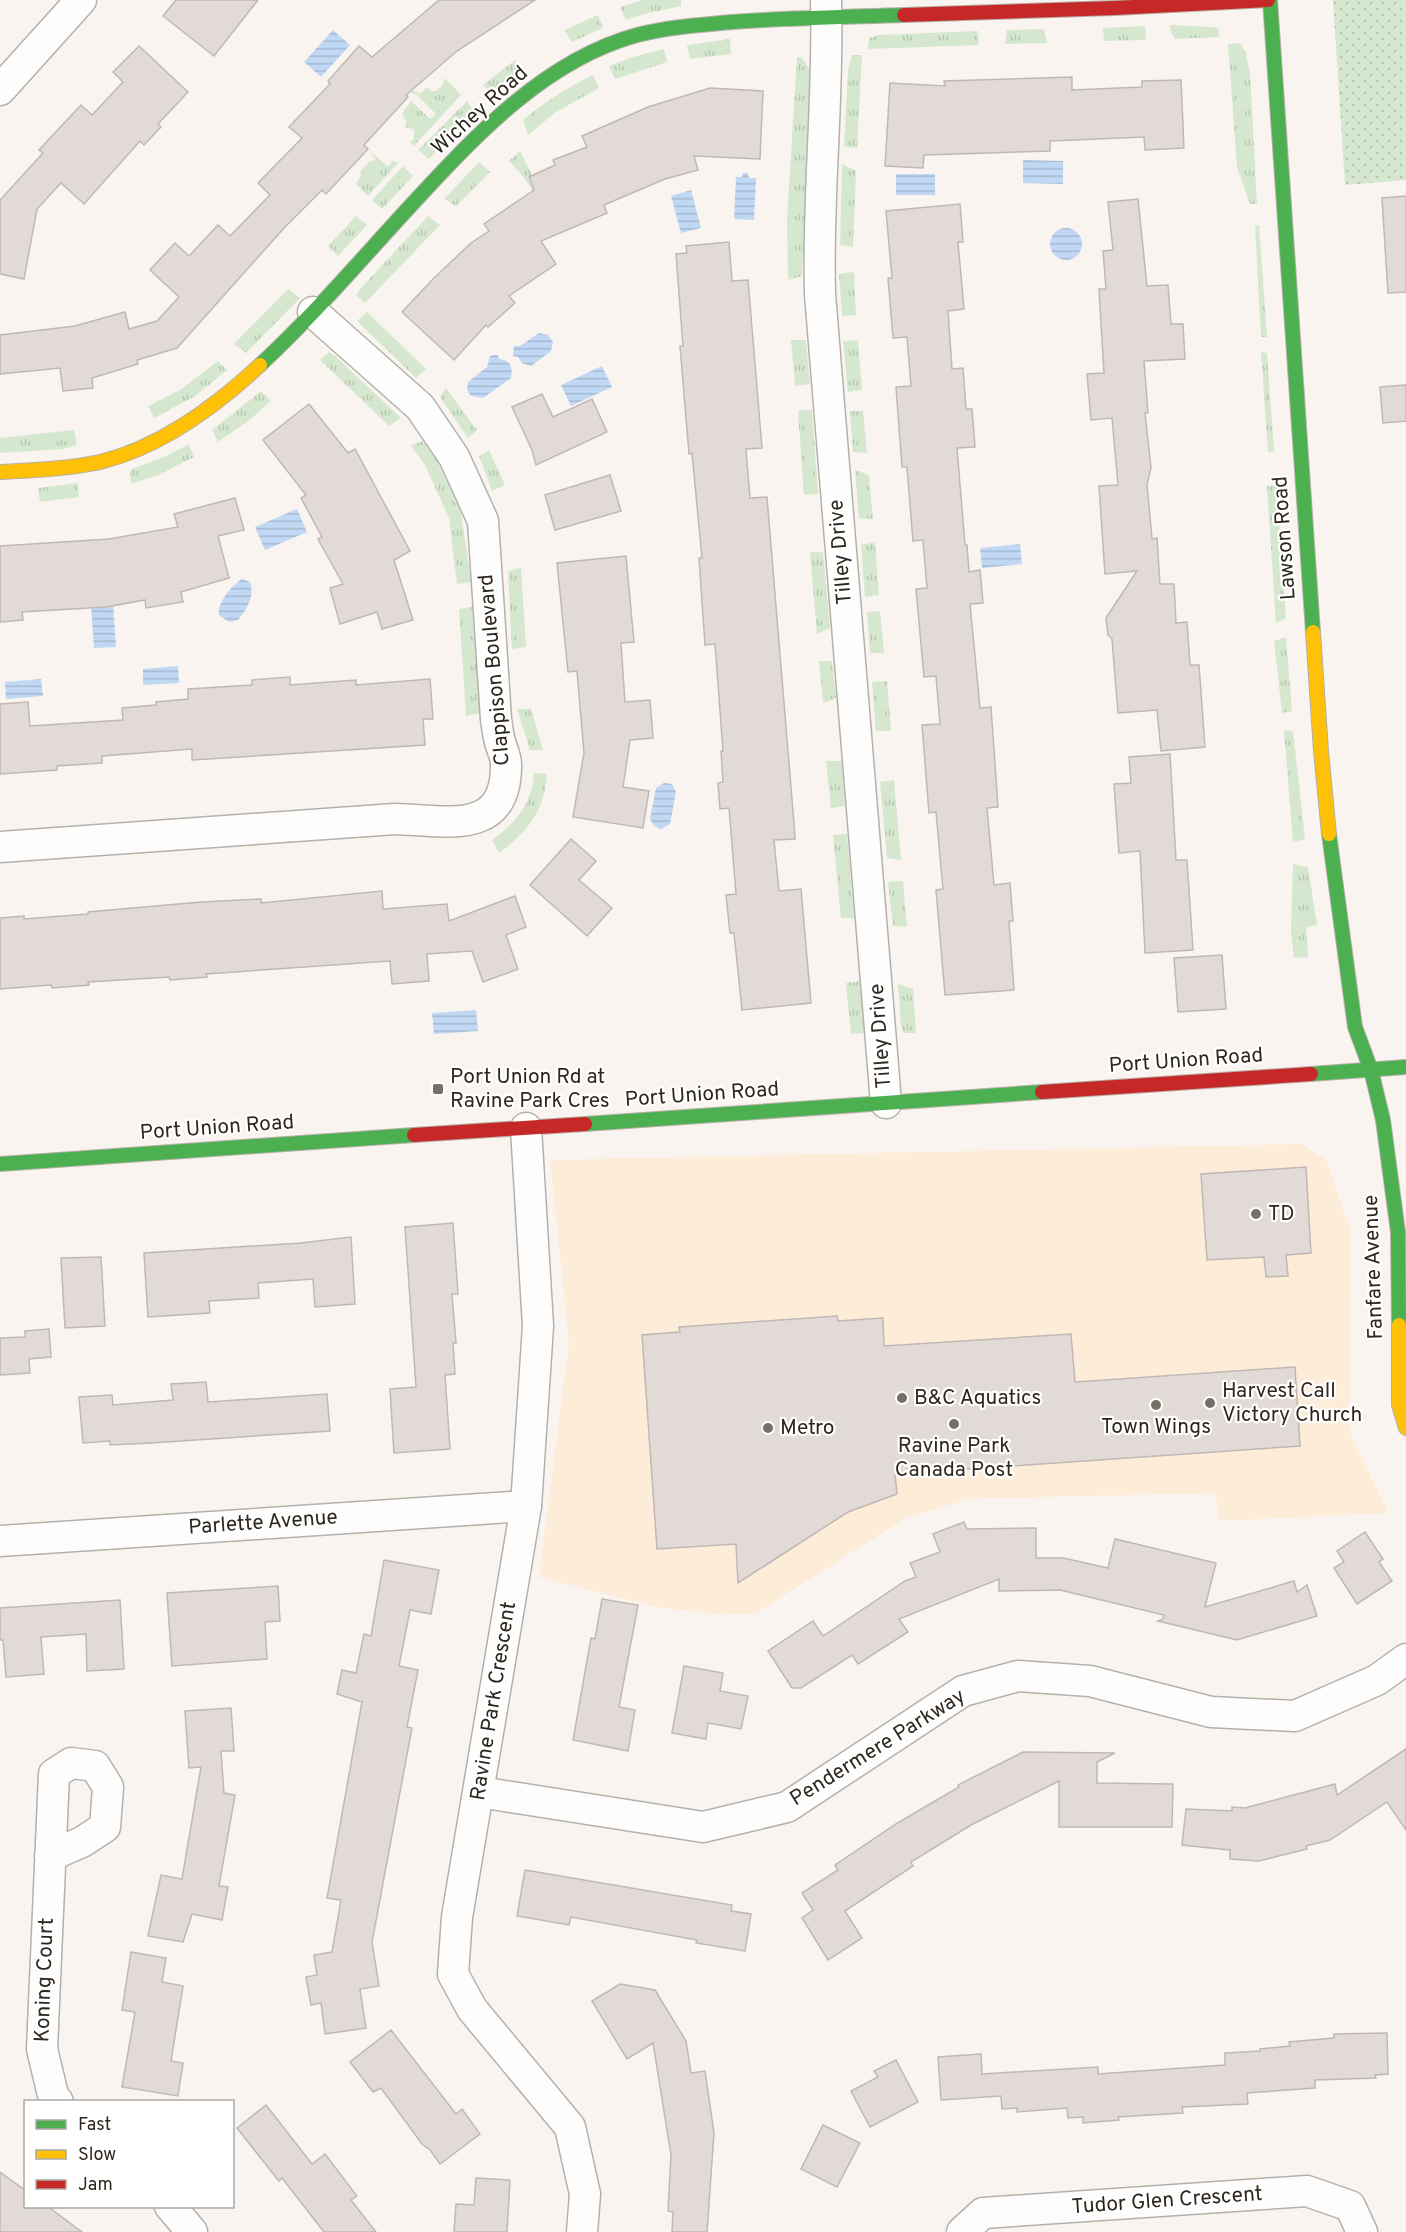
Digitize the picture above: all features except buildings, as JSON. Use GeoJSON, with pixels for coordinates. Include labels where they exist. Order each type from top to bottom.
{"type":"FeatureCollection","features":[{"type":"Feature","properties":{"kind":"street"},"geometry":{"type":"LineString","coordinates":[[0,90],[81,0]]}},
{"type":"Feature","properties":{"kind":"street","name":"Wichey Road"},"geometry":{"type":"LineString","coordinates":[[0,472],[77,467],[116,458],[152,443],[189,423],[223,398],[257,368],[314,312],[469,142],[544,81],[573,63],[621,40],[671,27],[826,9],[1155,6],[1269,0]]}},
{"type":"Feature","properties":{"kind":"street","name":"Lawson Road"},"geometry":{"type":"LineString","coordinates":[[1269,0],[1321,751],[1331,851],[1355,1027],[1371,1070]]}},
{"type":"Feature","properties":{"kind":"street","name":"Tilley Drive"},"geometry":{"type":"LineString","coordinates":[[826,9],[827,61],[819,260],[820,294],[886,1103]]}},
{"type":"Feature","properties":{"kind":"street","name":"Clappison Boulevard"},"geometry":{"type":"LineString","coordinates":[[0,847],[395,819],[457,823],[477,819],[495,805],[504,784],[506,762],[499,740],[496,719],[483,522],[454,457],[420,407],[314,312]]}},
{"type":"Feature","properties":{"kind":"street","name":"Port Union Road"},"geometry":{"type":"LineString","coordinates":[[0,1164],[1406,1067]]}},
{"type":"Feature","properties":{"kind":"street","name":"Fanfare Avenue"},"geometry":{"type":"LineString","coordinates":[[1371,1070],[1383,1120],[1398,1232],[1399,1405],[1406,1428]]}},
{"type":"Feature","properties":{"kind":"street","name":"Ravine Park Crescent"},"geometry":{"type":"LineString","coordinates":[[526,1128],[538,1326],[526,1506],[457,1917],[453,1974],[472,2009],[570,2127],[585,2194],[582,2232]]}},
{"type":"Feature","properties":{"kind":"street","name":"Parlette Avenue"},"geometry":{"type":"LineString","coordinates":[[0,1541],[526,1506]]}},
{"type":"Feature","properties":{"kind":"street","name":"Pendermere Parkway"},"geometry":{"type":"LineString","coordinates":[[479,1792],[703,1827],[787,1807],[963,1691],[1018,1676],[1090,1681],[1211,1712],[1295,1716],[1377,1680],[1406,1659]]}},
{"type":"Feature","properties":{"kind":"street","name":"Koning Court"},"geometry":{"type":"LineString","coordinates":[[50,1856],[42,2049],[52,2095],[56,2100]]}},
{"type":"Feature","properties":{"kind":"street","name":"Tudor Glen Crescent"},"geometry":{"type":"LineString","coordinates":[[962,2232],[982,2213],[1307,2192],[1350,2206],[1362,2232]]}},
{"type":"Feature","properties":{"kind":"street"},"geometry":{"type":"LineString","coordinates":[[172,2208],[192,2232]]}},
{"type":"Feature","properties":{"kind":"shaded area"},"geometry":{"type":"Polygon","coordinates":[[[1302,1144],[1326,1160],[1351,1231],[1349,1431],[1388,1513],[1218,1521],[1216,1493],[968,1499],[906,1518],[756,1613],[726,1615],[656,1607],[539,1577],[569,1342],[550,1160],[1302,1144]]]}},
{"type":"Feature","properties":{"kind":"green space"},"geometry":{"type":"Polygon","coordinates":[[[643,0],[681,0],[681,6],[626,20],[620,7],[643,0]]]}},
{"type":"Feature","properties":{"kind":"green space"},"geometry":{"type":"Polygon","coordinates":[[[1333,0],[1406,0],[1406,180],[1345,185],[1333,0]]]}},
{"type":"Feature","properties":{"kind":"green space"},"geometry":{"type":"Polygon","coordinates":[[[598,15],[603,28],[572,42],[564,30],[598,15]]]}},
{"type":"Feature","properties":{"kind":"green space"},"geometry":{"type":"Polygon","coordinates":[[[1169,25],[1213,27],[1219,29],[1219,37],[1174,39],[1169,25]]]}},
{"type":"Feature","properties":{"kind":"green space"},"geometry":{"type":"Polygon","coordinates":[[[1145,26],[1146,40],[1104,41],[1103,28],[1145,26]]]}},
{"type":"Feature","properties":{"kind":"green space"},"geometry":{"type":"Polygon","coordinates":[[[1044,29],[1047,43],[1005,44],[1007,30],[1044,29]]]}},
{"type":"Feature","properties":{"kind":"green space"},"geometry":{"type":"Polygon","coordinates":[[[978,31],[979,45],[868,49],[869,38],[880,35],[978,31]]]}},
{"type":"Feature","properties":{"kind":"green space"},"geometry":{"type":"Polygon","coordinates":[[[730,39],[731,54],[690,59],[687,45],[730,39]]]}},
{"type":"Feature","properties":{"kind":"green space"},"geometry":{"type":"Polygon","coordinates":[[[1240,43],[1245,51],[1250,73],[1257,204],[1250,204],[1237,167],[1228,44],[1240,43]]]}},
{"type":"Feature","properties":{"kind":"green space"},"geometry":{"type":"Polygon","coordinates":[[[664,49],[667,62],[615,79],[609,66],[633,57],[664,49]]]}},
{"type":"Feature","properties":{"kind":"green space"},"geometry":{"type":"Polygon","coordinates":[[[852,55],[862,55],[857,148],[844,147],[848,70],[852,55]]]}},
{"type":"Feature","properties":{"kind":"green space"},"geometry":{"type":"Polygon","coordinates":[[[797,57],[801,57],[809,68],[810,77],[802,276],[788,280],[787,218],[797,57]]]}},
{"type":"Feature","properties":{"kind":"green space"},"geometry":{"type":"Polygon","coordinates":[[[515,60],[523,72],[494,95],[483,85],[515,60]]]}},
{"type":"Feature","properties":{"kind":"green space"},"geometry":{"type":"Polygon","coordinates":[[[593,75],[599,88],[556,112],[528,135],[523,120],[557,95],[593,75]]]}},
{"type":"Feature","properties":{"kind":"green space"},"geometry":{"type":"Polygon","coordinates":[[[445,78],[461,95],[414,146],[410,142],[414,139],[414,130],[409,127],[405,128],[406,122],[402,113],[411,101],[429,118],[435,113],[417,95],[410,92],[412,90],[420,94],[427,87],[431,91],[436,91],[442,86],[445,78]]]}},
{"type":"Feature","properties":{"kind":"green space"},"geometry":{"type":"Polygon","coordinates":[[[467,101],[474,112],[429,159],[418,150],[467,101]]]}},
{"type":"Feature","properties":{"kind":"green space"},"geometry":{"type":"Polygon","coordinates":[[[369,150],[387,166],[392,164],[391,160],[398,163],[368,196],[356,184],[361,175],[360,172],[369,162],[376,160],[369,150]]]}},
{"type":"Feature","properties":{"kind":"green space"},"geometry":{"type":"Polygon","coordinates":[[[520,151],[532,175],[528,177],[536,196],[523,176],[509,161],[520,151]]]}},
{"type":"Feature","properties":{"kind":"green space"},"geometry":{"type":"Polygon","coordinates":[[[479,162],[490,172],[456,206],[444,199],[479,162]]]}},
{"type":"Feature","properties":{"kind":"green space"},"geometry":{"type":"Polygon","coordinates":[[[842,164],[856,171],[853,247],[840,245],[842,164]]]}},
{"type":"Feature","properties":{"kind":"green space"},"geometry":{"type":"Polygon","coordinates":[[[403,166],[413,176],[382,209],[372,200],[403,166]]]}},
{"type":"Feature","properties":{"kind":"green space"},"geometry":{"type":"Polygon","coordinates":[[[356,216],[367,225],[338,256],[328,246],[356,216]]]}},
{"type":"Feature","properties":{"kind":"green space"},"geometry":{"type":"Polygon","coordinates":[[[428,216],[440,225],[365,303],[356,295],[360,289],[428,216]]]}},
{"type":"Feature","properties":{"kind":"green space"},"geometry":{"type":"Polygon","coordinates":[[[1259,225],[1267,337],[1261,337],[1255,226],[1259,225]]]}},
{"type":"Feature","properties":{"kind":"green space"},"geometry":{"type":"Polygon","coordinates":[[[854,272],[856,315],[842,316],[839,274],[854,272]]]}},
{"type":"Feature","properties":{"kind":"green space"},"geometry":{"type":"Polygon","coordinates":[[[288,289],[300,298],[246,353],[234,344],[288,289]]]}},
{"type":"Feature","properties":{"kind":"green space"},"geometry":{"type":"Polygon","coordinates":[[[367,312],[426,369],[416,378],[357,321],[367,312]]]}},
{"type":"Feature","properties":{"kind":"green space"},"geometry":{"type":"Polygon","coordinates":[[[791,340],[806,340],[810,384],[795,386],[791,340]]]}},
{"type":"Feature","properties":{"kind":"green space"},"geometry":{"type":"Polygon","coordinates":[[[858,340],[862,390],[848,392],[843,341],[858,340]]]}},
{"type":"Feature","properties":{"kind":"green space"},"geometry":{"type":"Polygon","coordinates":[[[329,352],[401,418],[389,426],[320,360],[329,352]]]}},
{"type":"Feature","properties":{"kind":"green space"},"geometry":{"type":"Polygon","coordinates":[[[1261,352],[1267,353],[1274,451],[1268,452],[1261,352]]]}},
{"type":"Feature","properties":{"kind":"green space"},"geometry":{"type":"Polygon","coordinates":[[[218,361],[227,370],[195,396],[154,418],[148,406],[180,390],[218,361]]]}},
{"type":"Feature","properties":{"kind":"green space"},"geometry":{"type":"Polygon","coordinates":[[[446,388],[477,430],[468,438],[440,397],[446,388]]]}},
{"type":"Feature","properties":{"kind":"green space"},"geometry":{"type":"Polygon","coordinates":[[[261,391],[271,401],[247,422],[218,442],[212,430],[261,391]]]}},
{"type":"Feature","properties":{"kind":"green space"},"geometry":{"type":"Polygon","coordinates":[[[812,410],[818,494],[804,495],[798,411],[812,410]]]}},
{"type":"Feature","properties":{"kind":"green space"},"geometry":{"type":"Polygon","coordinates":[[[850,411],[863,411],[867,453],[853,452],[850,411]]]}},
{"type":"Feature","properties":{"kind":"green space"},"geometry":{"type":"Polygon","coordinates":[[[74,430],[77,445],[64,449],[0,453],[0,438],[74,430]]]}},
{"type":"Feature","properties":{"kind":"green space"},"geometry":{"type":"Polygon","coordinates":[[[422,441],[437,460],[461,513],[471,582],[457,584],[449,518],[425,465],[411,446],[422,441]]]}},
{"type":"Feature","properties":{"kind":"green space"},"geometry":{"type":"Polygon","coordinates":[[[189,444],[194,457],[158,475],[131,484],[130,470],[189,444]]]}},
{"type":"Feature","properties":{"kind":"green space"},"geometry":{"type":"Polygon","coordinates":[[[489,450],[505,485],[492,491],[479,456],[489,450]]]}},
{"type":"Feature","properties":{"kind":"green space"},"geometry":{"type":"Polygon","coordinates":[[[855,470],[869,475],[873,519],[859,518],[855,470]]]}},
{"type":"Feature","properties":{"kind":"green space"},"geometry":{"type":"Polygon","coordinates":[[[78,483],[79,497],[40,502],[38,488],[78,483]]]}},
{"type":"Feature","properties":{"kind":"green space"},"geometry":{"type":"Polygon","coordinates":[[[1277,485],[1286,618],[1276,623],[1267,486],[1277,485]]]}},
{"type":"Feature","properties":{"kind":"green space"},"geometry":{"type":"Polygon","coordinates":[[[875,542],[879,595],[865,597],[861,545],[875,542]]]}},
{"type":"Feature","properties":{"kind":"green space"},"geometry":{"type":"Polygon","coordinates":[[[810,552],[823,552],[830,628],[817,634],[810,552]]]}},
{"type":"Feature","properties":{"kind":"green space"},"geometry":{"type":"Polygon","coordinates":[[[521,568],[526,647],[512,649],[508,571],[521,568]]]}},
{"type":"Feature","properties":{"kind":"green space"},"geometry":{"type":"Polygon","coordinates":[[[472,607],[480,713],[466,716],[459,609],[472,607]]]}},
{"type":"Feature","properties":{"kind":"green space"},"geometry":{"type":"Polygon","coordinates":[[[880,611],[884,653],[870,653],[867,612],[880,611]]]}},
{"type":"Feature","properties":{"kind":"green space"},"geometry":{"type":"Polygon","coordinates":[[[1286,637],[1292,711],[1282,713],[1274,641],[1286,637]]]}},
{"type":"Feature","properties":{"kind":"green space"},"geometry":{"type":"Polygon","coordinates":[[[819,661],[832,661],[836,698],[823,703],[819,661]]]}},
{"type":"Feature","properties":{"kind":"green space"},"geometry":{"type":"Polygon","coordinates":[[[887,681],[891,731],[876,731],[872,682],[887,681]]]}},
{"type":"Feature","properties":{"kind":"green space"},"geometry":{"type":"Polygon","coordinates":[[[517,709],[531,709],[543,750],[530,750],[517,709]]]}},
{"type":"Feature","properties":{"kind":"green space"},"geometry":{"type":"Polygon","coordinates":[[[1284,730],[1293,731],[1305,839],[1293,842],[1284,730]]]}},
{"type":"Feature","properties":{"kind":"green space"},"geometry":{"type":"Polygon","coordinates":[[[826,761],[842,761],[845,806],[831,808],[826,761]]]}},
{"type":"Feature","properties":{"kind":"green space"},"geometry":{"type":"Polygon","coordinates":[[[534,773],[547,774],[538,810],[527,828],[499,853],[492,840],[521,812],[530,794],[534,773]]]}},
{"type":"Feature","properties":{"kind":"green space"},"geometry":{"type":"Polygon","coordinates":[[[894,780],[901,860],[887,858],[880,782],[894,780]]]}},
{"type":"Feature","properties":{"kind":"green space"},"geometry":{"type":"Polygon","coordinates":[[[847,834],[854,918],[841,918],[833,835],[847,834]]]}},
{"type":"Feature","properties":{"kind":"green space"},"geometry":{"type":"Polygon","coordinates":[[[1293,864],[1308,867],[1317,925],[1306,927],[1308,957],[1294,958],[1291,933],[1293,864]]]}},
{"type":"Feature","properties":{"kind":"green space"},"geometry":{"type":"Polygon","coordinates":[[[903,881],[907,927],[893,926],[888,882],[903,881]]]}},
{"type":"Feature","properties":{"kind":"green space"},"geometry":{"type":"Polygon","coordinates":[[[860,981],[864,1033],[851,1034],[846,983],[860,981]]]}},
{"type":"Feature","properties":{"kind":"green space"},"geometry":{"type":"Polygon","coordinates":[[[898,984],[913,989],[916,1033],[903,1033],[898,984]]]}},
{"type":"Feature","properties":{"kind":"water"},"geometry":{"type":"Polygon","coordinates":[[[333,30],[350,45],[321,77],[304,62],[333,30]]]}},
{"type":"Feature","properties":{"kind":"water"},"geometry":{"type":"Polygon","coordinates":[[[1023,160],[1063,161],[1063,184],[1023,183],[1023,160]]]}},
{"type":"Feature","properties":{"kind":"water"},"geometry":{"type":"Polygon","coordinates":[[[743,173],[748,173],[749,178],[756,178],[754,220],[734,219],[736,177],[742,177],[743,173]]]}},
{"type":"Feature","properties":{"kind":"water"},"geometry":{"type":"Polygon","coordinates":[[[896,174],[935,174],[935,195],[896,195],[896,174]]]}},
{"type":"Feature","properties":{"kind":"water"},"geometry":{"type":"Polygon","coordinates":[[[691,190],[701,228],[681,233],[671,196],[691,190]]]}},
{"type":"Feature","properties":{"kind":"water"},"geometry":{"type":"Polygon","coordinates":[[[1066,228],[1078,232],[1082,244],[1078,256],[1066,260],[1054,256],[1050,244],[1054,232],[1066,228]]]}},
{"type":"Feature","properties":{"kind":"water"},"geometry":{"type":"Polygon","coordinates":[[[539,333],[548,335],[553,342],[551,351],[531,366],[513,356],[514,346],[520,346],[539,333]]]}},
{"type":"Feature","properties":{"kind":"water"},"geometry":{"type":"Polygon","coordinates":[[[498,355],[499,359],[510,365],[511,378],[483,398],[471,396],[467,390],[468,382],[487,367],[490,356],[498,355]]]}},
{"type":"Feature","properties":{"kind":"water"},"geometry":{"type":"Polygon","coordinates":[[[602,366],[612,387],[571,406],[561,385],[602,366]]]}},
{"type":"Feature","properties":{"kind":"water"},"geometry":{"type":"Polygon","coordinates":[[[297,509],[307,532],[265,550],[255,527],[297,509]]]}},
{"type":"Feature","properties":{"kind":"water"},"geometry":{"type":"Polygon","coordinates":[[[1020,544],[1022,564],[982,568],[980,548],[1020,544]]]}},
{"type":"Feature","properties":{"kind":"water"},"geometry":{"type":"Polygon","coordinates":[[[242,579],[250,582],[251,597],[238,620],[229,622],[219,615],[220,605],[234,585],[242,579]]]}},
{"type":"Feature","properties":{"kind":"water"},"geometry":{"type":"Polygon","coordinates":[[[113,603],[116,647],[94,648],[91,604],[113,603]]]}},
{"type":"Feature","properties":{"kind":"water"},"geometry":{"type":"Polygon","coordinates":[[[178,666],[179,683],[143,685],[143,669],[178,666]]]}},
{"type":"Feature","properties":{"kind":"water"},"geometry":{"type":"Polygon","coordinates":[[[41,679],[43,696],[6,699],[5,682],[41,679]]]}},
{"type":"Feature","properties":{"kind":"water"},"geometry":{"type":"Polygon","coordinates":[[[664,783],[672,784],[676,792],[670,824],[661,829],[654,826],[650,819],[656,788],[664,783]]]}},
{"type":"Feature","properties":{"kind":"water"},"geometry":{"type":"Polygon","coordinates":[[[476,1010],[478,1031],[434,1034],[432,1013],[476,1010]]]}},
{"type":"Feature","properties":{"kind":"traffic: fast"},"geometry":{"type":"LineString","coordinates":[[1270,0],[1313,632]]}},
{"type":"Feature","properties":{"kind":"traffic: fast"},"geometry":{"type":"LineString","coordinates":[[260,365],[320,305],[463,150],[516,102],[573,62],[637,35],[672,28],[753,21],[904,15]]}},
{"type":"Feature","properties":{"kind":"traffic: fast"},"geometry":{"type":"LineString","coordinates":[[1329,834],[1355,1027],[1371,1070],[1383,1120],[1398,1232],[1399,1325]]}},
{"type":"Feature","properties":{"kind":"traffic: fast"},"geometry":{"type":"LineString","coordinates":[[1311,1074],[1406,1067]]}},
{"type":"Feature","properties":{"kind":"traffic: fast"},"geometry":{"type":"LineString","coordinates":[[585,1124],[1042,1092]]}},
{"type":"Feature","properties":{"kind":"traffic: fast"},"geometry":{"type":"LineString","coordinates":[[0,1164],[414,1135]]}},
{"type":"Feature","properties":{"kind":"traffic: slow"},"geometry":{"type":"LineString","coordinates":[[0,472],[88,464],[123,455],[166,436],[186,424],[225,396],[260,365]]}},
{"type":"Feature","properties":{"kind":"traffic: slow"},"geometry":{"type":"LineString","coordinates":[[1313,632],[1329,834]]}},
{"type":"Feature","properties":{"kind":"traffic: slow"},"geometry":{"type":"LineString","coordinates":[[1399,1325],[1399,1405],[1406,1428]]}},
{"type":"Feature","properties":{"kind":"traffic: jam"},"geometry":{"type":"LineString","coordinates":[[904,15],[1268,0]]}},
{"type":"Feature","properties":{"kind":"traffic: jam"},"geometry":{"type":"LineString","coordinates":[[1042,1092],[1311,1074]]}},
{"type":"Feature","properties":{"kind":"traffic: jam"},"geometry":{"type":"LineString","coordinates":[[414,1135],[585,1124]]}},
{"type":"Feature","properties":{"kind":"place","name":"Port Union Rd at Ravine Park Cres"},"geometry":{"type":"Point","coordinates":[438,1089]}},
{"type":"Feature","properties":{"kind":"place","name":"TD"},"geometry":{"type":"Point","coordinates":[1256,1214]}},
{"type":"Feature","properties":{"kind":"place","name":"B&C Aquatics"},"geometry":{"type":"Point","coordinates":[902,1398]}},
{"type":"Feature","properties":{"kind":"place","name":"Harvest Call Victory Church"},"geometry":{"type":"Point","coordinates":[1210,1403]}},
{"type":"Feature","properties":{"kind":"place","name":"Town Wings"},"geometry":{"type":"Point","coordinates":[1156,1405]}},
{"type":"Feature","properties":{"kind":"place","name":"Ravine Park Canada Post"},"geometry":{"type":"Point","coordinates":[954,1424]}},
{"type":"Feature","properties":{"kind":"place","name":"Metro"},"geometry":{"type":"Point","coordinates":[768,1428]}}]}
